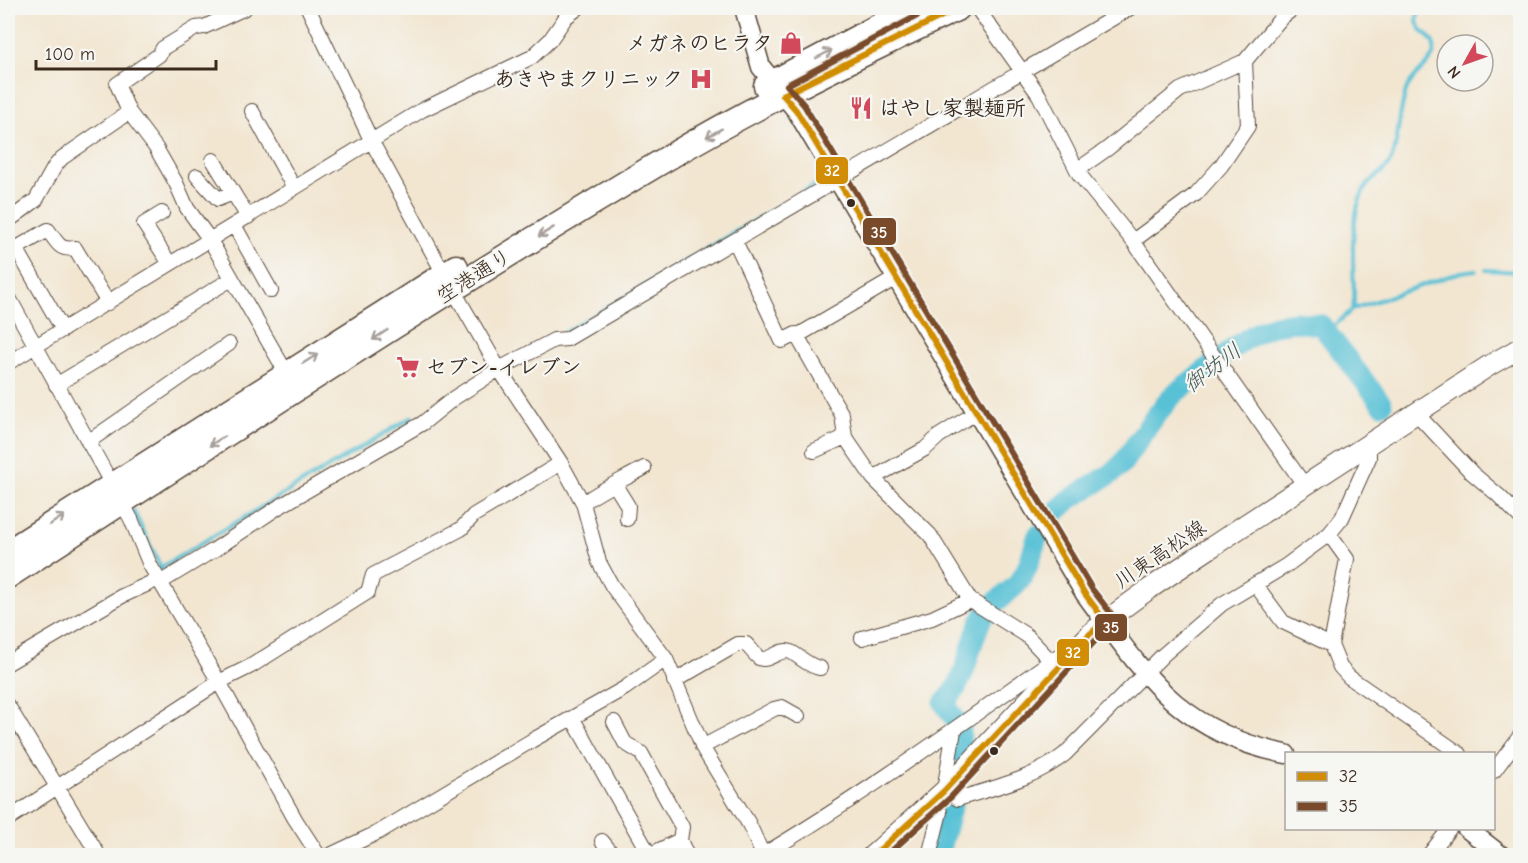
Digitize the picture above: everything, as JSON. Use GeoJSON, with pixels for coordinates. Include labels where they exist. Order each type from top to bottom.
{"type":"FeatureCollection","features":[{"type":"Feature","properties":{"kind":"highway","name":"空港通り"},"geometry":{"type":"LineString","coordinates":[[778,88],[913,8]]}},
{"type":"Feature","properties":{"kind":"highway","name":"空港通り"},"geometry":{"type":"LineString","coordinates":[[8,552],[116,494],[666,140],[958,8]]}},
{"type":"Feature","properties":{"kind":"highway","name":"空港通り"},"geometry":{"type":"LineString","coordinates":[[8,576],[116,494],[287,374],[449,281]]}},
{"type":"Feature","properties":{"kind":"main road","name":"川東高松線"},"geometry":{"type":"LineString","coordinates":[[872,855],[938,796],[1090,634],[1105,621],[1138,596],[1416,413],[1490,365],[1521,348]]}},
{"type":"Feature","properties":{"kind":"street"},"geometry":{"type":"LineString","coordinates":[[245,8],[204,27],[196,28],[164,48],[159,56],[117,84],[129,112],[156,148],[187,208],[210,240],[287,374]]}},
{"type":"Feature","properties":{"kind":"street"},"geometry":{"type":"LineString","coordinates":[[308,8],[372,142],[449,281],[499,369],[561,463],[583,503],[598,562],[612,586],[666,659],[702,747],[766,853]]}},
{"type":"Feature","properties":{"kind":"street"},"geometry":{"type":"LineString","coordinates":[[8,363],[422,110],[532,57],[550,39],[566,17],[578,8]]}},
{"type":"Feature","properties":{"kind":"street"},"geometry":{"type":"LineString","coordinates":[[744,8],[761,67],[796,110],[1085,594],[1122,645],[1171,700],[1196,719],[1221,734],[1285,753]]}},
{"type":"Feature","properties":{"kind":"street"},"geometry":{"type":"LineString","coordinates":[[977,8],[1039,96],[1077,170],[1133,241],[1305,486]]}},
{"type":"Feature","properties":{"kind":"street"},"geometry":{"type":"LineString","coordinates":[[8,663],[123,596],[160,580],[214,550],[277,508],[423,423],[454,398],[499,369],[555,340],[567,339],[1130,8]]}},
{"type":"Feature","properties":{"kind":"street"},"geometry":{"type":"LineString","coordinates":[[1077,170],[1136,127],[1157,106],[1180,90],[1245,61],[1282,17],[1294,8]]}},
{"type":"Feature","properties":{"kind":"street"},"geometry":{"type":"LineString","coordinates":[[1133,241],[1196,194],[1221,166],[1248,126],[1245,61]]}},
{"type":"Feature","properties":{"kind":"street"},"geometry":{"type":"LineString","coordinates":[[252,111],[294,188]]}},
{"type":"Feature","properties":{"kind":"street"},"geometry":{"type":"LineString","coordinates":[[8,221],[36,200],[62,158],[129,112]]}},
{"type":"Feature","properties":{"kind":"street"},"geometry":{"type":"LineString","coordinates":[[213,160],[248,217]]}},
{"type":"Feature","properties":{"kind":"street"},"geometry":{"type":"LineString","coordinates":[[197,176],[218,198],[233,193]]}},
{"type":"Feature","properties":{"kind":"street"},"geometry":{"type":"LineString","coordinates":[[162,213],[144,224],[170,264]]}},
{"type":"Feature","properties":{"kind":"street"},"geometry":{"type":"LineString","coordinates":[[234,225],[271,291]]}},
{"type":"Feature","properties":{"kind":"street"},"geometry":{"type":"LineString","coordinates":[[63,330],[12,251],[48,230],[60,246],[66,249],[75,248],[108,303]]}},
{"type":"Feature","properties":{"kind":"street"},"geometry":{"type":"LineString","coordinates":[[735,241],[782,341],[796,334],[797,336],[896,278]]}},
{"type":"Feature","properties":{"kind":"street"},"geometry":{"type":"LineString","coordinates":[[56,385],[225,283]]}},
{"type":"Feature","properties":{"kind":"street"},"geometry":{"type":"LineString","coordinates":[[8,296],[131,519],[150,565],[319,855]]}},
{"type":"Feature","properties":{"kind":"street"},"geometry":{"type":"LineString","coordinates":[[797,336],[842,415],[845,437],[873,478],[930,535],[970,600],[1026,634],[1051,661]]}},
{"type":"Feature","properties":{"kind":"street"},"geometry":{"type":"LineString","coordinates":[[88,442],[229,344]]}},
{"type":"Feature","properties":{"kind":"street"},"geometry":{"type":"LineString","coordinates":[[873,478],[925,449],[939,436],[977,412]]}},
{"type":"Feature","properties":{"kind":"street"},"geometry":{"type":"LineString","coordinates":[[1416,413],[1472,473],[1521,517]]}},
{"type":"Feature","properties":{"kind":"street"},"geometry":{"type":"LineString","coordinates":[[814,451],[845,437]]}},
{"type":"Feature","properties":{"kind":"street"},"geometry":{"type":"LineString","coordinates":[[938,796],[957,799],[1050,767],[1163,655],[1222,604],[1287,565],[1329,534],[1342,518],[1369,458],[1369,444]]}},
{"type":"Feature","properties":{"kind":"street"},"geometry":{"type":"LineString","coordinates":[[8,819],[219,682],[251,666],[368,592],[374,575],[460,529],[474,515],[561,463]]}},
{"type":"Feature","properties":{"kind":"street"},"geometry":{"type":"LineString","coordinates":[[583,503],[601,490],[615,485],[644,468]]}},
{"type":"Feature","properties":{"kind":"street"},"geometry":{"type":"LineString","coordinates":[[615,485],[628,506],[627,519]]}},
{"type":"Feature","properties":{"kind":"street"},"geometry":{"type":"LineString","coordinates":[[1329,534],[1347,559],[1331,645],[1340,667],[1349,678],[1459,752]]}},
{"type":"Feature","properties":{"kind":"street"},"geometry":{"type":"LineString","coordinates":[[1256,584],[1283,622],[1331,645]]}},
{"type":"Feature","properties":{"kind":"street"},"geometry":{"type":"LineString","coordinates":[[862,638],[932,618],[970,600]]}},
{"type":"Feature","properties":{"kind":"street"},"geometry":{"type":"LineString","coordinates":[[766,853],[815,824],[1090,634]]}},
{"type":"Feature","properties":{"kind":"street"},"geometry":{"type":"LineString","coordinates":[[674,681],[738,644],[746,644],[759,658],[764,659],[789,651],[812,666],[820,668]]}},
{"type":"Feature","properties":{"kind":"street"},"geometry":{"type":"LineString","coordinates":[[328,855],[379,832],[625,688],[666,659]]}},
{"type":"Feature","properties":{"kind":"street"},"geometry":{"type":"LineString","coordinates":[[8,706],[99,855]]}},
{"type":"Feature","properties":{"kind":"street"},"geometry":{"type":"LineString","coordinates":[[702,747],[774,709],[782,707],[798,716]]}},
{"type":"Feature","properties":{"kind":"street"},"geometry":{"type":"LineString","coordinates":[[573,719],[648,855],[680,840]]}},
{"type":"Feature","properties":{"kind":"street"},"geometry":{"type":"LineString","coordinates":[[614,722],[626,743],[641,753],[682,827],[680,840],[687,855]]}},
{"type":"Feature","properties":{"kind":"street"},"geometry":{"type":"LineString","coordinates":[[929,855],[940,812],[938,796],[954,730]]}},
{"type":"Feature","properties":{"kind":"street"},"geometry":{"type":"LineString","coordinates":[[1495,770],[1521,736]]}},
{"type":"Feature","properties":{"kind":"street"},"geometry":{"type":"LineString","coordinates":[[1428,855],[1448,830]]}},
{"type":"Feature","properties":{"kind":"street"},"geometry":{"type":"LineString","coordinates":[[1469,830],[1502,855]]}},
{"type":"Feature","properties":{"kind":"street"},"geometry":{"type":"LineString","coordinates":[[602,841],[614,855]]}},
{"type":"Feature","properties":{"kind":"street"},"geometry":{"type":"LineString","coordinates":[[766,853],[789,855]]}},
{"type":"Feature","properties":{"kind":"waterway"},"geometry":{"type":"LineString","coordinates":[[1325,329],[1334,326],[1353,309],[1354,229],[1359,202],[1367,185],[1391,161],[1407,88],[1413,78],[1429,62],[1434,52],[1433,43],[1418,25],[1420,8]]}},
{"type":"Feature","properties":{"kind":"waterway"},"geometry":{"type":"LineString","coordinates":[[564,333],[827,178]]}},
{"type":"Feature","properties":{"kind":"waterway"},"geometry":{"type":"LineString","coordinates":[[1353,309],[1461,272],[1476,270]]}},
{"type":"Feature","properties":{"kind":"waterway"},"geometry":{"type":"LineString","coordinates":[[1486,270],[1520,272]]}},
{"type":"Feature","properties":{"kind":"waterway"},"geometry":{"type":"LineString","coordinates":[[8,285],[13,294]]}},
{"type":"Feature","properties":{"kind":"waterway","name":"御坊川"},"geometry":{"type":"LineString","coordinates":[[1051,516],[1070,499],[1111,474],[1122,464],[1156,415],[1174,394],[1242,342],[1275,325],[1294,322],[1321,325],[1382,404]]}},
{"type":"Feature","properties":{"kind":"waterway"},"geometry":{"type":"LineString","coordinates":[[160,568],[412,417]]}},
{"type":"Feature","properties":{"kind":"waterway"},"geometry":{"type":"LineString","coordinates":[[133,510],[165,576]]}},
{"type":"Feature","properties":{"kind":"waterway","name":"御坊川"},"geometry":{"type":"LineString","coordinates":[[957,722],[944,703],[963,674],[982,619],[993,605],[1019,581],[1029,562],[1038,535]]}},
{"type":"Feature","properties":{"kind":"waterway","name":"御坊川"},"geometry":{"type":"LineString","coordinates":[[960,753],[961,730]]}},
{"type":"Feature","properties":{"kind":"waterway","name":"御坊川"},"geometry":{"type":"LineString","coordinates":[[938,856],[952,805]]}},
{"type":"Feature","properties":{"kind":"transit line","name":"32"},"geometry":{"type":"LineString","coordinates":[[873,856],[944,791],[1090,634],[1105,621],[1085,594],[796,110],[783,95],[958,8]]}},
{"type":"Feature","properties":{"kind":"transit line","name":"35"},"geometry":{"type":"LineString","coordinates":[[886,856],[951,797],[1113,624],[1113,616],[1092,589],[804,105],[787,85],[917,16]]}},
{"type":"Feature","properties":{"kind":"place","name":"メガネのヒラタ"},"geometry":{"type":"Point","coordinates":[791,43]}},
{"type":"Feature","properties":{"kind":"place","name":"あきやまクリニック"},"geometry":{"type":"Point","coordinates":[701,79]}},
{"type":"Feature","properties":{"kind":"place","name":"はやし家製麺所"},"geometry":{"type":"Point","coordinates":[861,108]}},
{"type":"Feature","properties":{"kind":"place","name":"セブン-イレブン"},"geometry":{"type":"Point","coordinates":[408,367]}}]}
